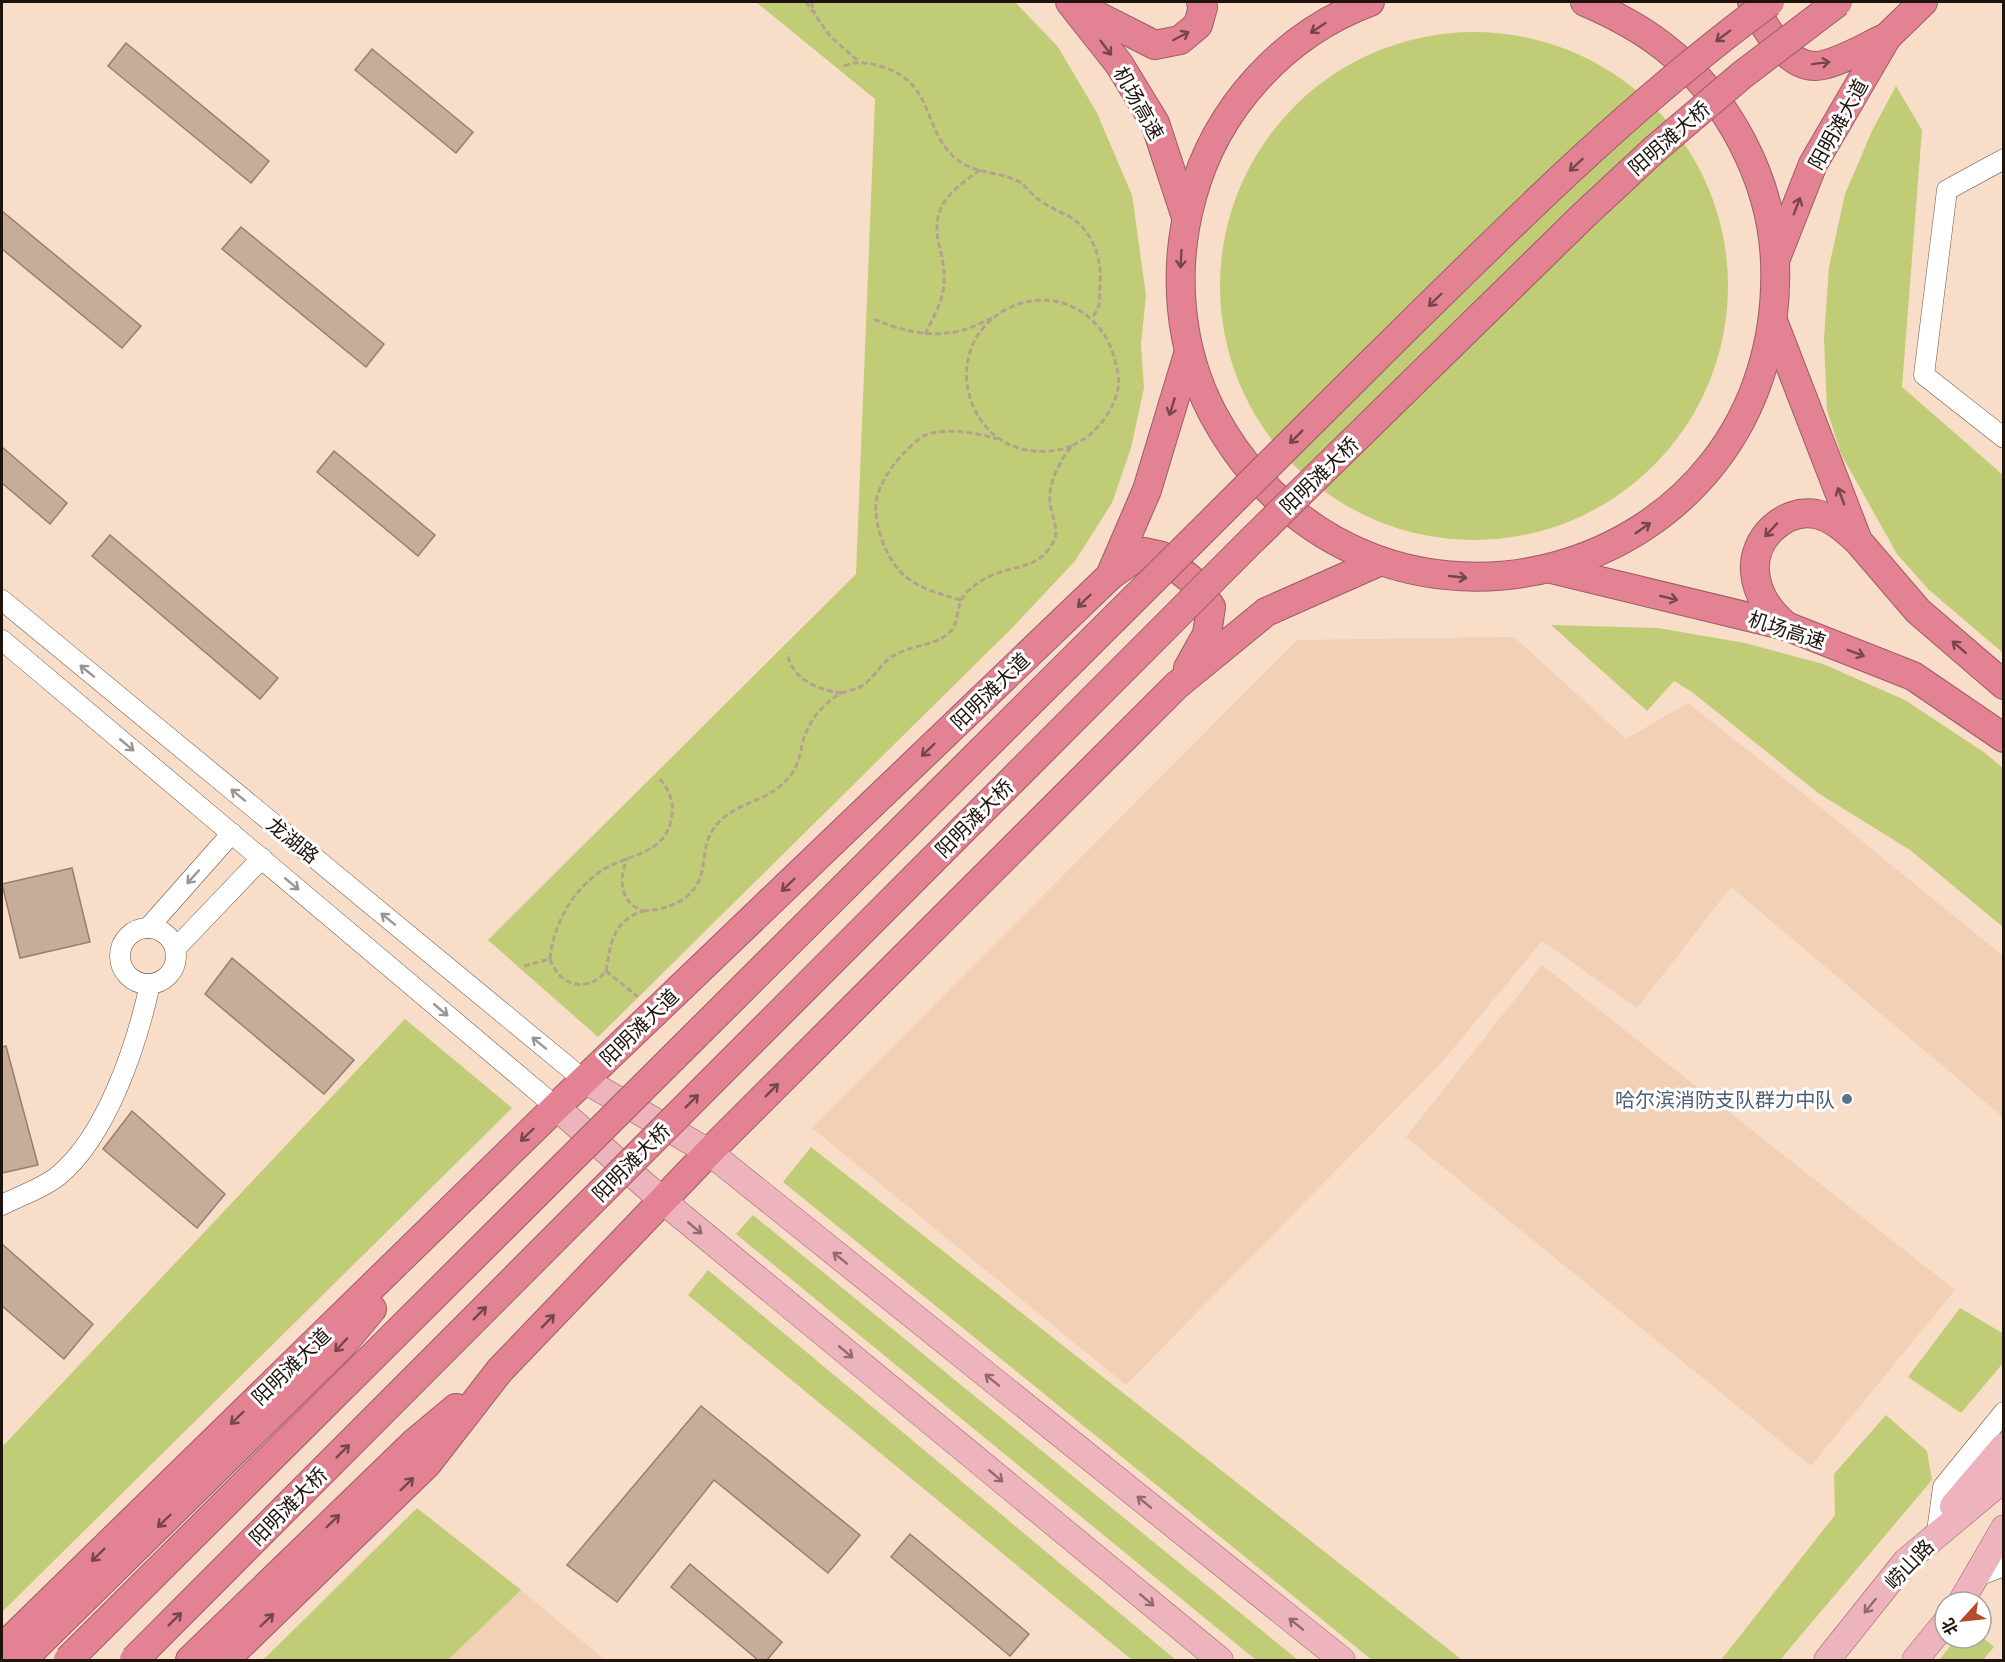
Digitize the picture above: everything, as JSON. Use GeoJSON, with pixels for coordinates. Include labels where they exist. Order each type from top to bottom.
{"type":"FeatureCollection","features":[{"type":"Feature","properties":{"kind":"highway"},"geometry":{"type":"LineString","coordinates":[[1071,2],[1155,45],[1180,40],[1198,26],[1203,7],[1201,2]]}},
{"type":"Feature","properties":{"kind":"highway","name":"机场高速"},"geometry":{"type":"LineString","coordinates":[[1071,2],[1119,64],[1155,123],[1186,217]]}},
{"type":"Feature","properties":{"kind":"highway"},"geometry":{"type":"LineString","coordinates":[[1370,2],[1320,26],[1287,49],[1258,77],[1233,108],[1213,142],[1197,179],[1186,217],[1181,251],[1180,284],[1183,318],[1189,351],[1204,398],[1228,441],[1258,481],[1294,514],[1336,542],[1381,561],[1422,573],[1466,578],[1509,577],[1551,569],[1593,555],[1632,535],[1668,510],[1700,479],[1727,444],[1748,406],[1764,364],[1773,321],[1775,260],[1768,212],[1753,165],[1730,121],[1701,81],[1665,47],[1624,20],[1585,2]]}},
{"type":"Feature","properties":{"kind":"highway"},"geometry":{"type":"LineString","coordinates":[[1752,2],[1779,46],[1801,64],[1821,66],[1887,37]]}},
{"type":"Feature","properties":{"kind":"highway"},"geometry":{"type":"LineString","coordinates":[[68,1660],[1374,360],[1550,188],[1617,126],[1717,40],[1770,2]]}},
{"type":"Feature","properties":{"kind":"highway","name":"阳明滩大桥"},"geometry":{"type":"LineString","coordinates":[[134,1660],[1235,558],[1584,215],[1654,149],[1742,75],[1838,2]]}},
{"type":"Feature","properties":{"kind":"highway","name":"阳明滩大道"},"geometry":{"type":"LineString","coordinates":[[1775,260],[1813,164],[1887,37],[1923,2]]}},
{"type":"Feature","properties":{"kind":"highway"},"geometry":{"type":"LineString","coordinates":[[1773,321],[1858,541]]}},
{"type":"Feature","properties":{"kind":"highway","name":"阳明滩大道"},"geometry":{"type":"LineString","coordinates":[[2,1648],[556,1107],[1110,576],[1147,490],[1189,351]]}},
{"type":"Feature","properties":{"kind":"highway"},"geometry":{"type":"LineString","coordinates":[[1786,626],[1764,603],[1754,570],[1758,550],[1766,535],[1780,521],[1801,513],[1818,514],[1840,525],[1858,541],[1917,611],[2004,685]]}},
{"type":"Feature","properties":{"kind":"highway"},"geometry":{"type":"LineString","coordinates":[[1110,576],[1144,552],[1162,556],[1194,582],[1211,607],[1207,634],[1177,685]]}},
{"type":"Feature","properties":{"kind":"highway"},"geometry":{"type":"LineString","coordinates":[[190,1660],[414,1443],[500,1370],[709,1152],[1177,685],[1266,612],[1381,561]]}},
{"type":"Feature","properties":{"kind":"highway","name":"机场高速"},"geometry":{"type":"LineString","coordinates":[[1551,569],[1786,626],[1913,676],[2004,738]]}},
{"type":"Feature","properties":{"kind":"highway"},"geometry":{"type":"LineString","coordinates":[[22,1660],[342,1344],[473,1188]]}},
{"type":"Feature","properties":{"kind":"highway"},"geometry":{"type":"LineString","coordinates":[[225,1660],[427,1464],[500,1370]]}},
{"type":"Feature","properties":{"kind":"main road"},"geometry":{"type":"LineString","coordinates":[[584,1080],[709,1152],[1342,1660]]}},
{"type":"Feature","properties":{"kind":"main road"},"geometry":{"type":"LineString","coordinates":[[556,1107],[663,1201],[1220,1660]]}},
{"type":"Feature","properties":{"kind":"main road"},"geometry":{"type":"LineString","coordinates":[[1906,1562],[2004,1446]]}},
{"type":"Feature","properties":{"kind":"main road","name":"崂山路"},"geometry":{"type":"LineString","coordinates":[[1827,1660],[1906,1562],[2004,1479]]}},
{"type":"Feature","properties":{"kind":"main road"},"geometry":{"type":"LineString","coordinates":[[1969,1590],[2004,1528]]}},
{"type":"Feature","properties":{"kind":"main road"},"geometry":{"type":"LineString","coordinates":[[1974,1590],[1995,1570],[2004,1553]]}},
{"type":"Feature","properties":{"kind":"main road"},"geometry":{"type":"LineString","coordinates":[[1916,1660],[1933,1638]]}},
{"type":"Feature","properties":{"kind":"street"},"geometry":{"type":"LineString","coordinates":[[2004,159],[1947,190],[1924,375],[2004,438]]}},
{"type":"Feature","properties":{"kind":"street","name":"龙湖路"},"geometry":{"type":"LineString","coordinates":[[2,600],[584,1080]]}},
{"type":"Feature","properties":{"kind":"street","name":"龙湖路"},"geometry":{"type":"LineString","coordinates":[[2,640],[556,1107]]}},
{"type":"Feature","properties":{"kind":"street"},"geometry":{"type":"LineString","coordinates":[[148,927],[232,833]]}},
{"type":"Feature","properties":{"kind":"street"},"geometry":{"type":"LineString","coordinates":[[175,949],[262,858]]}},
{"type":"Feature","properties":{"kind":"street"},"geometry":{"type":"LineString","coordinates":[[148,927],[164,932],[175,949],[175,963],[172,971],[166,977],[150,984],[142,984],[127,975],[119,960],[126,937],[140,928],[148,927]]}},
{"type":"Feature","properties":{"kind":"street"},"geometry":{"type":"LineString","coordinates":[[2,1205],[56,1178],[82,1149],[98,1126],[128,1060],[150,984]]}},
{"type":"Feature","properties":{"kind":"street"},"geometry":{"type":"LineString","coordinates":[[1938,1524],[1943,1487],[2004,1412]]}},
{"type":"Feature","properties":{"kind":"path"},"geometry":{"type":"LineString","coordinates":[[806,2],[830,36],[858,61],[889,68],[906,79],[919,92],[929,110],[934,127],[948,149],[960,161],[980,170],[1010,177],[1024,185],[1036,198],[1073,219],[1091,239],[1101,266],[1100,305],[1092,318]]}},
{"type":"Feature","properties":{"kind":"path"},"geometry":{"type":"LineString","coordinates":[[811,2],[818,20]]}},
{"type":"Feature","properties":{"kind":"path"},"geometry":{"type":"LineString","coordinates":[[844,66],[858,61]]}},
{"type":"Feature","properties":{"kind":"path"},"geometry":{"type":"LineString","coordinates":[[925,334],[938,309],[944,290],[943,260],[936,226],[939,211],[947,196],[980,170]]}},
{"type":"Feature","properties":{"kind":"path"},"geometry":{"type":"LineString","coordinates":[[874,320],[899,329],[925,334],[967,329],[995,318],[1016,305],[1040,300],[1065,304],[1092,318],[1112,348],[1118,389],[1111,407],[1097,429],[1072,446],[1060,450],[1036,452],[973,434],[935,433],[921,438],[890,470],[877,500],[878,528],[893,562],[905,576],[923,588],[961,600]]}},
{"type":"Feature","properties":{"kind":"path"},"geometry":{"type":"LineString","coordinates":[[995,318],[983,329],[970,352],[967,379],[974,408],[985,426],[998,440]]}},
{"type":"Feature","properties":{"kind":"path"},"geometry":{"type":"LineString","coordinates":[[658,777],[666,786],[672,803],[673,811],[666,836],[655,847],[606,867],[596,874],[574,897],[559,925],[550,959],[560,977],[570,983],[590,983],[601,977],[606,971],[610,944],[618,929],[630,918],[643,911],[674,905],[692,891],[701,875],[705,846],[712,830],[727,815],[767,796],[781,786],[794,769],[805,735],[816,715],[829,699],[864,684],[893,655],[936,640],[948,633],[955,623],[961,600],[965,594],[986,578],[1032,564],[1042,556],[1055,539],[1056,533],[1050,492],[1055,474],[1072,446]]}},
{"type":"Feature","properties":{"kind":"path"},"geometry":{"type":"LineString","coordinates":[[787,653],[792,667],[802,679],[817,688],[841,693]]}},
{"type":"Feature","properties":{"kind":"path"},"geometry":{"type":"LineString","coordinates":[[627,858],[621,877],[623,890],[631,903],[643,911]]}},
{"type":"Feature","properties":{"kind":"path"},"geometry":{"type":"LineString","coordinates":[[524,966],[550,959]]}},
{"type":"Feature","properties":{"kind":"path"},"geometry":{"type":"LineString","coordinates":[[606,971],[656,1011]]}},
{"type":"Feature","properties":{"kind":"shaded area"},"geometry":{"type":"Polygon","coordinates":[[[1514,637],[1626,739],[1688,703],[2003,956],[2003,1117],[1731,887],[1637,1008],[1542,941],[1443,1061],[1126,1385],[812,1128],[1297,640],[1514,637]]]}},
{"type":"Feature","properties":{"kind":"shaded area"},"geometry":{"type":"Polygon","coordinates":[[[1542,965],[1955,1290],[1811,1466],[1406,1137],[1542,965]]]}},
{"type":"Feature","properties":{"kind":"shaded area"},"geometry":{"type":"Polygon","coordinates":[[[521,1590],[605,1660],[448,1660],[521,1590]]]}},
{"type":"Feature","properties":{"kind":"green space"},"geometry":{"type":"Polygon","coordinates":[[[756,2],[1015,2],[1058,47],[1097,113],[1132,195],[1146,295],[1141,345],[1144,388],[1131,448],[1112,503],[1075,561],[1014,626],[598,1037],[488,940],[856,574],[875,99],[756,2]]]}},
{"type":"Feature","properties":{"kind":"green space"},"geometry":{"type":"Polygon","coordinates":[[[1474,32],[1524,37],[1571,51],[1615,75],[1654,106],[1685,145],[1709,189],[1723,236],[1728,286],[1723,336],[1709,383],[1685,427],[1654,466],[1615,497],[1571,521],[1524,535],[1474,540],[1424,535],[1377,521],[1333,497],[1294,466],[1263,427],[1239,383],[1225,336],[1220,286],[1225,236],[1239,189],[1263,145],[1294,106],[1333,75],[1377,51],[1424,37],[1474,32]]]}},
{"type":"Feature","properties":{"kind":"green space"},"geometry":{"type":"Polygon","coordinates":[[[1896,86],[1922,130],[1902,387],[2003,475],[2003,653],[1928,589],[1897,554],[1841,454],[1827,410],[1824,338],[1829,267],[1845,194],[1872,131],[1896,86]]]}},
{"type":"Feature","properties":{"kind":"green space"},"geometry":{"type":"Polygon","coordinates":[[[1551,625],[1658,628],[1745,643],[1823,664],[1905,700],[1985,753],[2003,768],[2003,927],[1910,850],[1818,793],[1692,692],[1674,681],[1647,711],[1551,625]]]}},
{"type":"Feature","properties":{"kind":"green space"},"geometry":{"type":"Polygon","coordinates":[[[405,1019],[512,1108],[2,1612],[2,1447],[405,1019]]]}},
{"type":"Feature","properties":{"kind":"green space"},"geometry":{"type":"Polygon","coordinates":[[[811,1147],[1462,1660],[1372,1660],[783,1182],[811,1147]]]}},
{"type":"Feature","properties":{"kind":"green space"},"geometry":{"type":"Polygon","coordinates":[[[753,1215],[1298,1660],[1256,1660],[736,1234],[753,1215]]]}},
{"type":"Feature","properties":{"kind":"green space"},"geometry":{"type":"Polygon","coordinates":[[[708,1270],[1176,1660],[1132,1660],[688,1295],[708,1270]]]}},
{"type":"Feature","properties":{"kind":"green space"},"geometry":{"type":"Polygon","coordinates":[[[1960,1308],[2004,1334],[2003,1363],[1961,1413],[1908,1377],[1960,1308]]]}},
{"type":"Feature","properties":{"kind":"green space"},"geometry":{"type":"Polygon","coordinates":[[[1886,1415],[1927,1451],[1932,1480],[1780,1660],[1721,1660],[1835,1515],[1834,1474],[1886,1415]]]}},
{"type":"Feature","properties":{"kind":"green space"},"geometry":{"type":"Polygon","coordinates":[[[417,1508],[521,1590],[448,1660],[263,1660],[417,1508]]]}},
{"type":"Feature","properties":{"kind":"green space"},"geometry":{"type":"Polygon","coordinates":[[[1947,1650],[1991,1650],[1983,1660],[1939,1660],[1947,1650]]]}},
{"type":"Feature","properties":{"kind":"building"},"geometry":{"type":"Polygon","coordinates":[[[126,43],[269,161],[251,183],[108,66],[126,43]]]}},
{"type":"Feature","properties":{"kind":"building"},"geometry":{"type":"Polygon","coordinates":[[[372,49],[473,132],[456,153],[355,70],[372,49]]]}},
{"type":"Feature","properties":{"kind":"building"},"geometry":{"type":"Polygon","coordinates":[[[2,211],[141,326],[122,348],[2,249],[2,211]]]}},
{"type":"Feature","properties":{"kind":"building"},"geometry":{"type":"Polygon","coordinates":[[[241,227],[384,344],[366,367],[222,249],[241,227]]]}},
{"type":"Feature","properties":{"kind":"building"},"geometry":{"type":"Polygon","coordinates":[[[2,447],[67,503],[50,524],[2,483],[2,447]]]}},
{"type":"Feature","properties":{"kind":"building"},"geometry":{"type":"Polygon","coordinates":[[[334,451],[435,535],[418,556],[317,472],[334,451]]]}},
{"type":"Feature","properties":{"kind":"building"},"geometry":{"type":"Polygon","coordinates":[[[110,535],[278,678],[260,699],[92,556],[110,535]]]}},
{"type":"Feature","properties":{"kind":"building"},"geometry":{"type":"Polygon","coordinates":[[[72,868],[90,942],[20,958],[2,884],[72,868]]]}},
{"type":"Feature","properties":{"kind":"building"},"geometry":{"type":"Polygon","coordinates":[[[232,958],[354,1060],[324,1094],[205,994],[232,958]]]}},
{"type":"Feature","properties":{"kind":"building"},"geometry":{"type":"Polygon","coordinates":[[[6,1046],[38,1165],[2,1173],[2,1047],[6,1046]]]}},
{"type":"Feature","properties":{"kind":"building"},"geometry":{"type":"Polygon","coordinates":[[[132,1111],[225,1194],[197,1228],[103,1149],[132,1111]]]}},
{"type":"Feature","properties":{"kind":"building"},"geometry":{"type":"Polygon","coordinates":[[[2,1244],[93,1324],[64,1359],[2,1306],[2,1244]]]}},
{"type":"Feature","properties":{"kind":"building"},"geometry":{"type":"Polygon","coordinates":[[[701,1406],[860,1535],[828,1573],[714,1480],[617,1602],[567,1565],[701,1406]]]}},
{"type":"Feature","properties":{"kind":"building"},"geometry":{"type":"Polygon","coordinates":[[[910,1534],[1029,1634],[1010,1656],[891,1557],[910,1534]]]}},
{"type":"Feature","properties":{"kind":"building"},"geometry":{"type":"Polygon","coordinates":[[[690,1564],[782,1642],[767,1660],[758,1660],[671,1587],[690,1564]]]}},
{"type":"Feature","properties":{"kind":"place","name":"哈尔滨消防支队群力中队"},"geometry":{"type":"Point","coordinates":[1847,1099]}}]}
